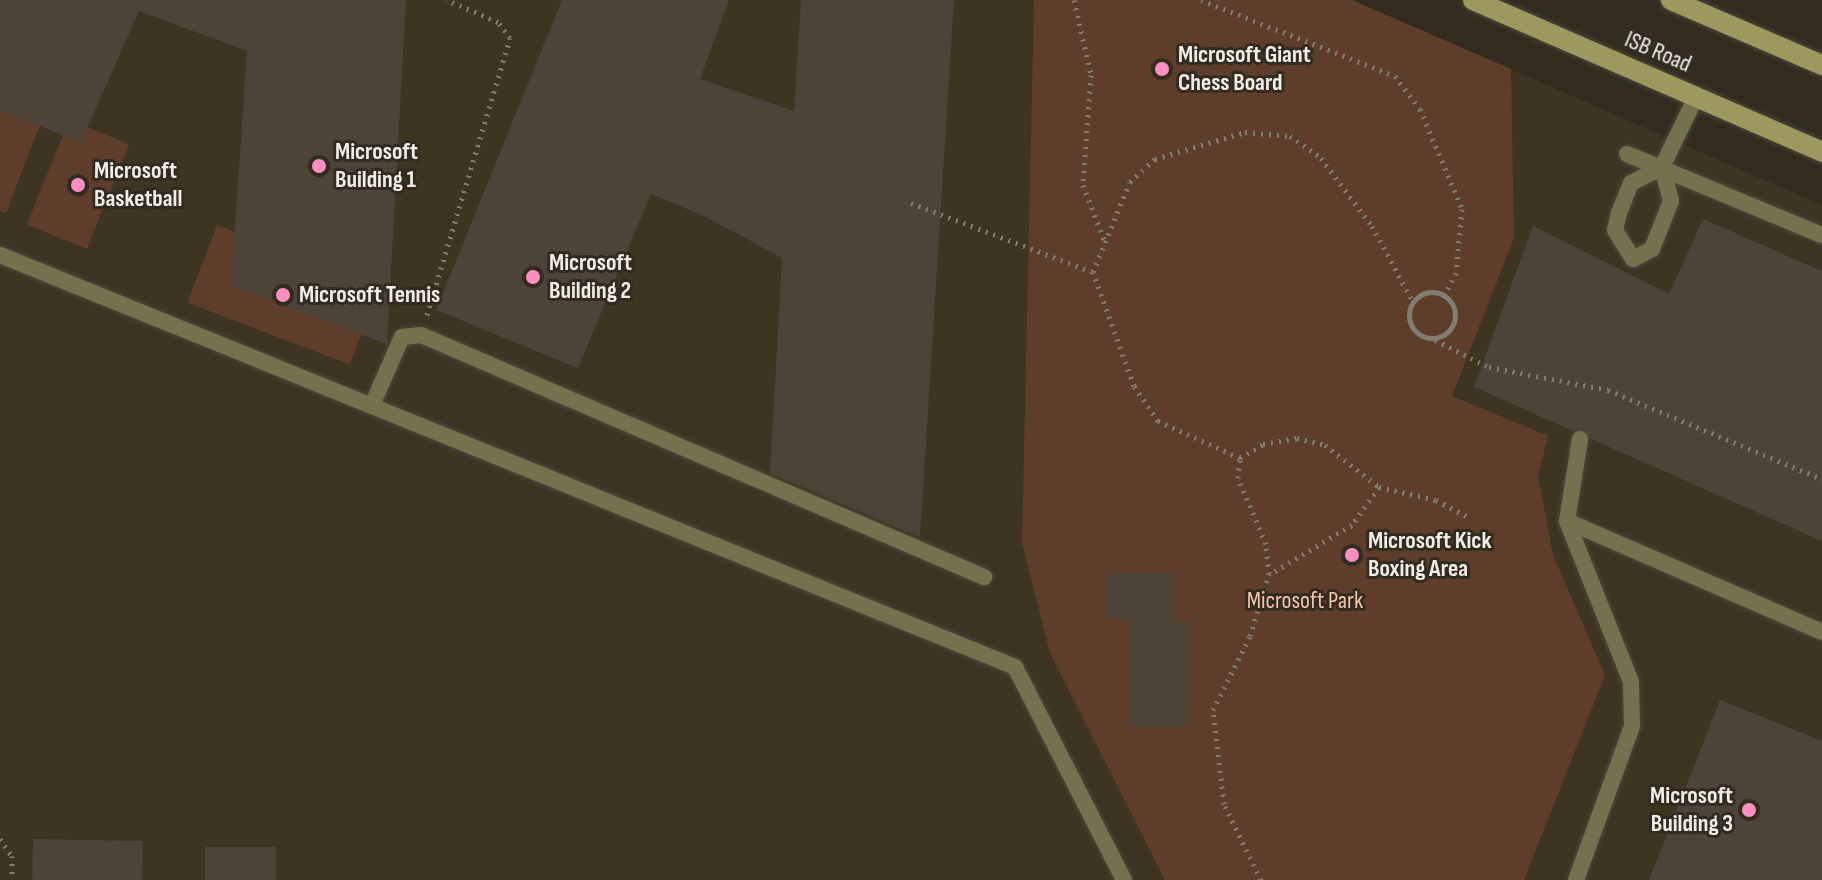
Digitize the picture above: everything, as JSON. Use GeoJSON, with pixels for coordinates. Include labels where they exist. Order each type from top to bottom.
{"type":"FeatureCollection","features":[{"type":"Feature","properties":{"kind":"main road","name":"ISB Road"},"geometry":{"type":"LineString","coordinates":[[1473,0],[1822,152]]}},
{"type":"Feature","properties":{"kind":"main road"},"geometry":{"type":"LineString","coordinates":[[1671,0],[1822,65]]}},
{"type":"Feature","properties":{"kind":"lane"},"geometry":{"type":"LineString","coordinates":[[1662,167],[1671,201],[1652,249],[1632,263],[1615,230],[1619,213],[1631,183],[1662,167],[1696,97]]}},
{"type":"Feature","properties":{"kind":"lane"},"geometry":{"type":"LineString","coordinates":[[1627,154],[1822,235]]}},
{"type":"Feature","properties":{"kind":"lane"},"geometry":{"type":"LineString","coordinates":[[0,255],[1015,667],[1124,880]]}},
{"type":"Feature","properties":{"kind":"lane"},"geometry":{"type":"LineString","coordinates":[[372,405],[402,337],[421,335],[984,577]]}},
{"type":"Feature","properties":{"kind":"lane"},"geometry":{"type":"LineString","coordinates":[[1576,880],[1632,726],[1631,682],[1567,521],[1580,439]]}},
{"type":"Feature","properties":{"kind":"lane"},"geometry":{"type":"LineString","coordinates":[[1567,521],[1822,632]]}},
{"type":"Feature","properties":{"kind":"path"},"geometry":{"type":"LineString","coordinates":[[421,335],[510,38],[498,22],[447,0]]}},
{"type":"Feature","properties":{"kind":"path"},"geometry":{"type":"LineString","coordinates":[[1074,0],[1091,75],[1083,185],[1106,246]]}},
{"type":"Feature","properties":{"kind":"path"},"geometry":{"type":"LineString","coordinates":[[1201,0],[1395,76],[1420,109],[1462,209],[1456,273],[1445,295]]}},
{"type":"Feature","properties":{"kind":"path"},"geometry":{"type":"LineString","coordinates":[[1240,458],[1158,421],[1134,386],[1093,272],[1130,182],[1155,159],[1245,132],[1290,136],[1321,158],[1347,190],[1412,300],[1408,319],[1417,335],[1435,340],[1489,367],[1608,390],[1822,479]]}},
{"type":"Feature","properties":{"kind":"path"},"geometry":{"type":"LineString","coordinates":[[911,203],[1093,272]]}},
{"type":"Feature","properties":{"kind":"path"},"geometry":{"type":"LineString","coordinates":[[1412,300],[1428,291],[1445,295],[1456,312],[1451,330],[1435,340]]}},
{"type":"Feature","properties":{"kind":"path"},"geometry":{"type":"LineString","coordinates":[[1240,458],[1263,444],[1297,438],[1325,445],[1379,487],[1436,500],[1468,517]]}},
{"type":"Feature","properties":{"kind":"path"},"geometry":{"type":"LineString","coordinates":[[1240,458],[1238,478],[1266,544],[1269,574],[1250,636],[1213,710],[1224,804],[1261,880]]}},
{"type":"Feature","properties":{"kind":"path"},"geometry":{"type":"LineString","coordinates":[[1269,574],[1352,525],[1379,487]]}},
{"type":"Feature","properties":{"kind":"path"},"geometry":{"type":"LineString","coordinates":[[0,839],[12,856],[12,880]]}},
{"type":"Feature","properties":{"kind":"shaded area"},"geometry":{"type":"Polygon","coordinates":[[[0,0],[1352,0],[1822,205],[1822,880],[0,880],[0,0]]]}},
{"type":"Feature","properties":{"kind":"green space","name":"Microsoft Park"},"geometry":{"type":"Polygon","coordinates":[[[1034,0],[1352,0],[1511,69],[1514,238],[1452,396],[1548,436],[1538,476],[1553,555],[1605,675],[1524,880],[1165,880],[1050,653],[1022,543],[1034,0]]]}},
{"type":"Feature","properties":{"kind":"green space"},"geometry":{"type":"Polygon","coordinates":[[[0,91],[46,109],[6,213],[0,211],[0,91]]]}},
{"type":"Feature","properties":{"kind":"green space","name":"Microsoft Basketball"},"geometry":{"type":"Polygon","coordinates":[[[69,120],[129,144],[87,249],[27,225],[69,120]]]}},
{"type":"Feature","properties":{"kind":"green space","name":"Microsoft Tennis"},"geometry":{"type":"Polygon","coordinates":[[[217,225],[379,287],[350,365],[187,302],[217,225]]]}},
{"type":"Feature","properties":{"kind":"building","name":"Microsoft Building 1"},"geometry":{"type":"Polygon","coordinates":[[[0,0],[406,0],[387,344],[231,286],[247,51],[139,11],[81,142],[0,111],[0,0]]]}},
{"type":"Feature","properties":{"kind":"building","name":"Microsoft Building 2"},"geometry":{"type":"Polygon","coordinates":[[[562,0],[729,0],[700,79],[794,111],[801,0],[954,0],[920,537],[770,473],[782,258],[708,218],[651,194],[578,368],[436,310],[562,0]]]}},
{"type":"Feature","properties":{"kind":"building"},"geometry":{"type":"Polygon","coordinates":[[[1703,219],[1822,271],[1822,541],[1591,439],[1582,428],[1573,431],[1474,387],[1533,226],[1669,294],[1703,219]]]}},
{"type":"Feature","properties":{"kind":"building"},"geometry":{"type":"Polygon","coordinates":[[[1108,573],[1176,573],[1176,622],[1191,622],[1190,726],[1130,726],[1130,618],[1108,618],[1108,573]]]}},
{"type":"Feature","properties":{"kind":"building","name":"Microsoft Building 3"},"geometry":{"type":"Polygon","coordinates":[[[1720,700],[1822,741],[1822,880],[1649,880],[1720,700]]]}},
{"type":"Feature","properties":{"kind":"building"},"geometry":{"type":"Polygon","coordinates":[[[33,839],[143,841],[142,880],[32,880],[33,839]]]}},
{"type":"Feature","properties":{"kind":"building"},"geometry":{"type":"Polygon","coordinates":[[[205,847],[276,847],[276,880],[205,880],[205,847]]]}},
{"type":"Feature","properties":{"kind":"place","name":"Microsoft Giant Chess Board"},"geometry":{"type":"Point","coordinates":[1162,69]}},
{"type":"Feature","properties":{"kind":"place","name":"Microsoft Building 1"},"geometry":{"type":"Point","coordinates":[319,166]}},
{"type":"Feature","properties":{"kind":"place","name":"Microsoft Basketball"},"geometry":{"type":"Point","coordinates":[78,185]}},
{"type":"Feature","properties":{"kind":"place","name":"Microsoft Building 2"},"geometry":{"type":"Point","coordinates":[533,277]}},
{"type":"Feature","properties":{"kind":"place","name":"Microsoft Tennis"},"geometry":{"type":"Point","coordinates":[283,295]}},
{"type":"Feature","properties":{"kind":"place","name":"Microsoft Kick Boxing Area"},"geometry":{"type":"Point","coordinates":[1352,555]}},
{"type":"Feature","properties":{"kind":"place","name":"Microsoft Building 3"},"geometry":{"type":"Point","coordinates":[1749,810]}}]}
